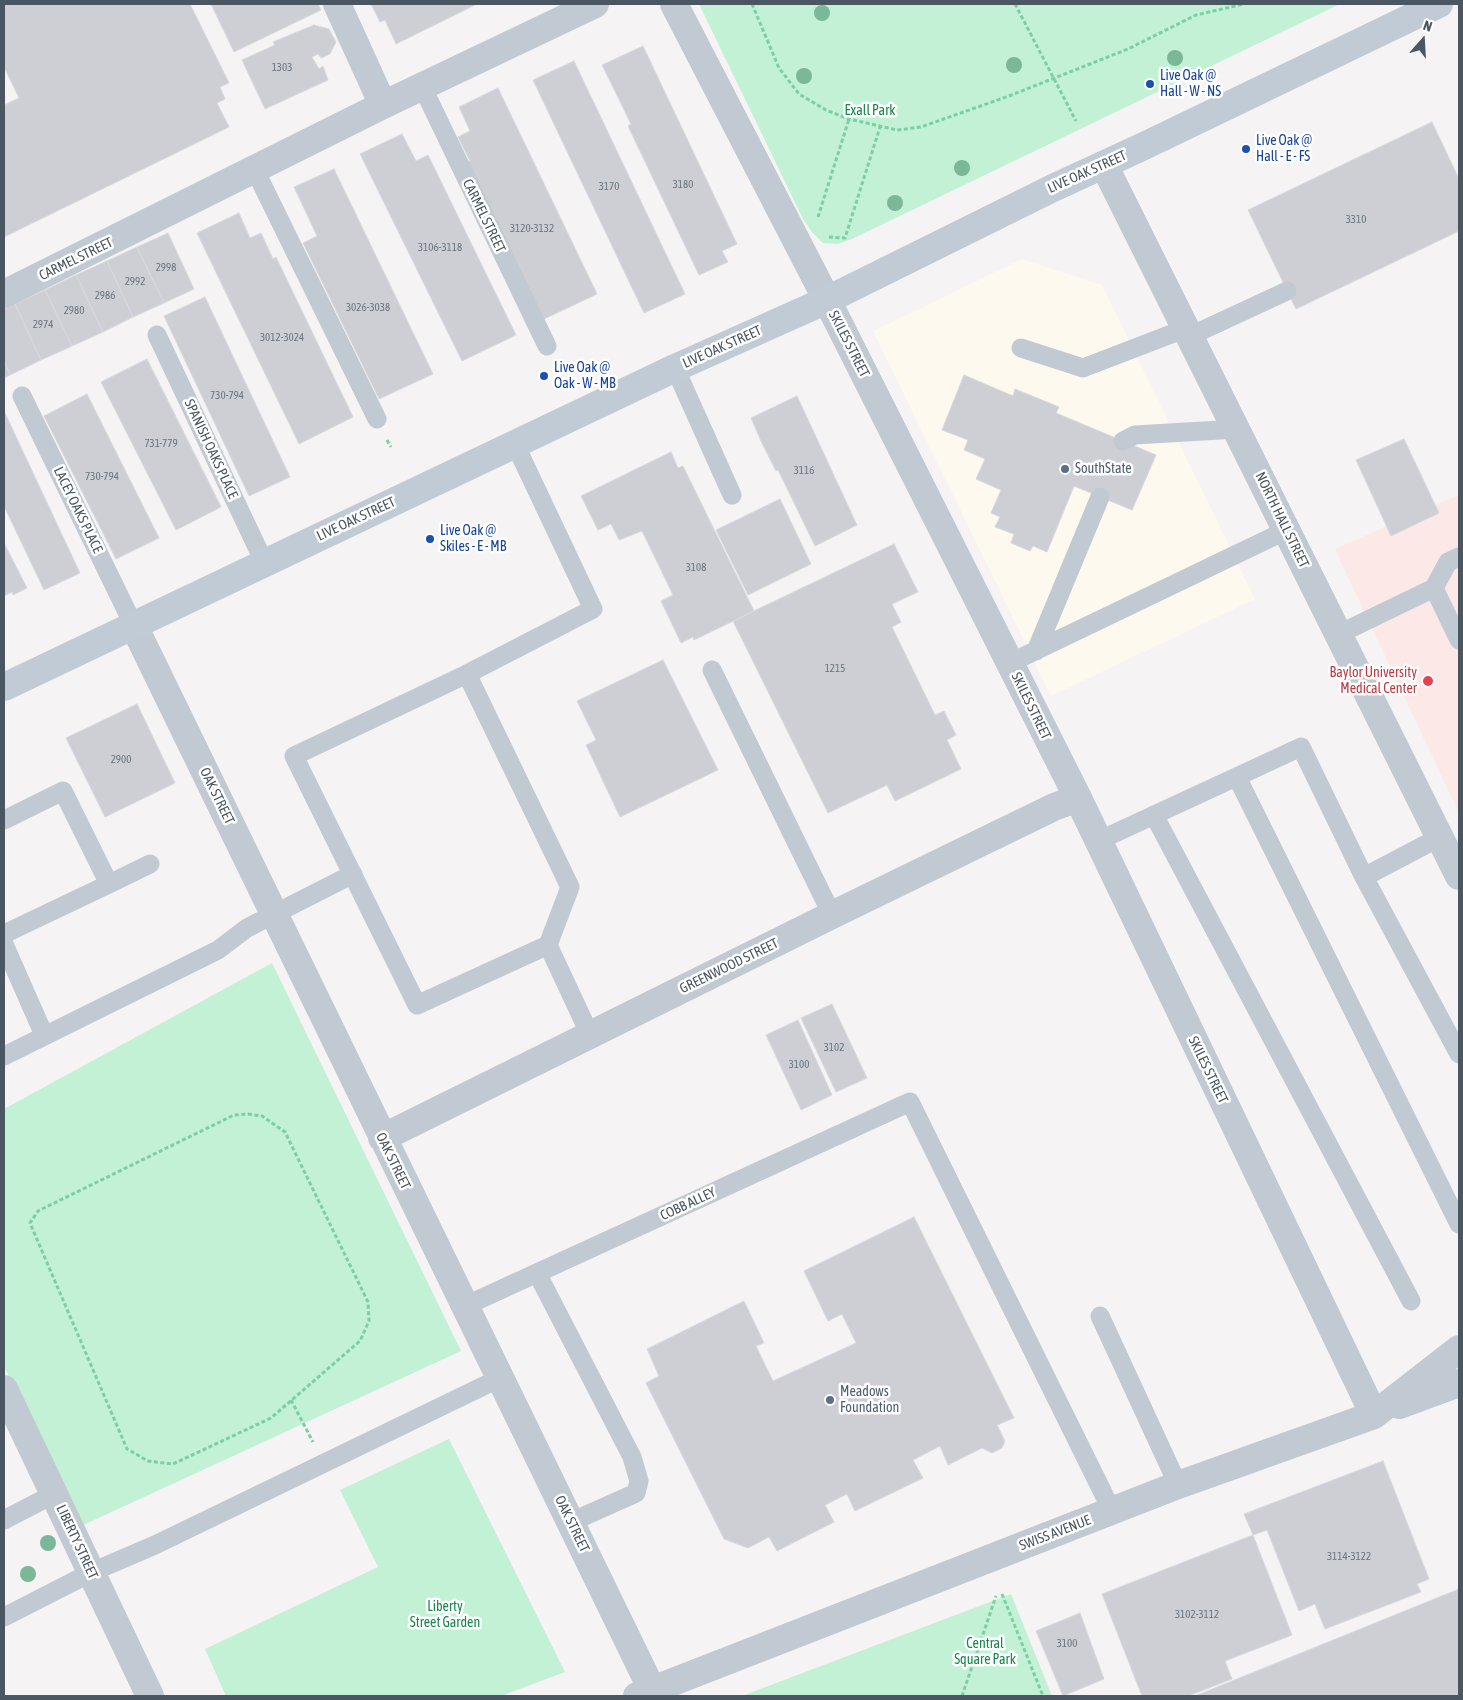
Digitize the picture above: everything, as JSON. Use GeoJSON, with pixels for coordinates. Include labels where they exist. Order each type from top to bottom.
{"type":"FeatureCollection","features":[{"type":"Feature","properties":{"kind":"street"},"geometry":{"type":"LineString","coordinates":[[336,4],[383,105]]}},
{"type":"Feature","properties":{"kind":"street","name":"CARMEL STREET"},"geometry":{"type":"LineString","coordinates":[[4,294],[383,105],[595,4]]}},
{"type":"Feature","properties":{"kind":"street","name":"SKILES STREET"},"geometry":{"type":"LineString","coordinates":[[674,4],[828,300],[1078,798],[1374,1415]]}},
{"type":"Feature","properties":{"kind":"street","name":"LIVE OAK STREET"},"geometry":{"type":"LineString","coordinates":[[4,686],[675,368],[828,300],[1053,188],[1439,4]]}},
{"type":"Feature","properties":{"kind":"street","name":"NORTH HALL STREET"},"geometry":{"type":"LineString","coordinates":[[1104,165],[1459,876]]}},
{"type":"Feature","properties":{"kind":"street","name":"OAK STREET"},"geometry":{"type":"LineString","coordinates":[[133,624],[570,1522],[648,1694]]}},
{"type":"Feature","properties":{"kind":"street","name":"GREENWOOD STREET"},"geometry":{"type":"LineString","coordinates":[[382,1138],[832,915],[1054,807],[1078,798]]}},
{"type":"Feature","properties":{"kind":"street","name":"SWISS AVENUE"},"geometry":{"type":"LineString","coordinates":[[648,1694],[1178,1485],[1374,1415],[1459,1349]]}},
{"type":"Feature","properties":{"kind":"street"},"geometry":{"type":"LineString","coordinates":[[1374,1415],[1459,1383]]}},
{"type":"Feature","properties":{"kind":"street","name":"LIBERTY STREET"},"geometry":{"type":"LineString","coordinates":[[7,1402],[92,1572],[150,1696]]}},
{"type":"Feature","properties":{"kind":"lane","name":"CARMEL STREET"},"geometry":{"type":"LineString","coordinates":[[422,86],[547,346]]}},
{"type":"Feature","properties":{"kind":"lane"},"geometry":{"type":"LineString","coordinates":[[255,170],[377,419]]}},
{"type":"Feature","properties":{"kind":"lane"},"geometry":{"type":"LineString","coordinates":[[1021,348],[1083,368],[1189,332],[1287,291]]}},
{"type":"Feature","properties":{"kind":"lane","name":"SPANISH OAKS PLACE"},"geometry":{"type":"LineString","coordinates":[[157,335],[264,562]]}},
{"type":"Feature","properties":{"kind":"lane"},"geometry":{"type":"LineString","coordinates":[[675,368],[732,495]]}},
{"type":"Feature","properties":{"kind":"lane","name":"LACEY OAKS PLACE"},"geometry":{"type":"LineString","coordinates":[[22,396],[133,624]]}},
{"type":"Feature","properties":{"kind":"lane"},"geometry":{"type":"LineString","coordinates":[[1123,441],[1136,435],[1237,429]]}},
{"type":"Feature","properties":{"kind":"lane"},"geometry":{"type":"LineString","coordinates":[[467,674],[570,887],[548,945],[417,1005],[294,756],[467,674],[593,609],[515,444]]}},
{"type":"Feature","properties":{"kind":"lane"},"geometry":{"type":"LineString","coordinates":[[1036,651],[1100,497]]}},
{"type":"Feature","properties":{"kind":"lane"},"geometry":{"type":"LineString","coordinates":[[1010,664],[1287,530]]}},
{"type":"Feature","properties":{"kind":"lane"},"geometry":{"type":"LineString","coordinates":[[1339,634],[1434,588],[1448,562],[1459,557]]}},
{"type":"Feature","properties":{"kind":"lane"},"geometry":{"type":"LineString","coordinates":[[1434,588],[1459,640]]}},
{"type":"Feature","properties":{"kind":"lane"},"geometry":{"type":"LineString","coordinates":[[712,670],[832,915]]}},
{"type":"Feature","properties":{"kind":"lane"},"geometry":{"type":"LineString","coordinates":[[1098,841],[1301,747],[1364,877],[1459,1054]]}},
{"type":"Feature","properties":{"kind":"lane"},"geometry":{"type":"LineString","coordinates":[[1237,777],[1459,1224]]}},
{"type":"Feature","properties":{"kind":"lane"},"geometry":{"type":"LineString","coordinates":[[4,820],[63,791],[109,884]]}},
{"type":"Feature","properties":{"kind":"lane"},"geometry":{"type":"LineString","coordinates":[[1154,815],[1411,1301]]}},
{"type":"Feature","properties":{"kind":"lane"},"geometry":{"type":"LineString","coordinates":[[1364,877],[1440,837]]}},
{"type":"Feature","properties":{"kind":"lane"},"geometry":{"type":"LineString","coordinates":[[4,934],[150,864]]}},
{"type":"Feature","properties":{"kind":"lane"},"geometry":{"type":"LineString","coordinates":[[4,1056],[218,950],[247,928],[352,874]]}},
{"type":"Feature","properties":{"kind":"lane"},"geometry":{"type":"LineString","coordinates":[[4,944],[44,1035]]}},
{"type":"Feature","properties":{"kind":"lane"},"geometry":{"type":"LineString","coordinates":[[548,945],[590,1035]]}},
{"type":"Feature","properties":{"kind":"lane","name":"COBB ALLEY"},"geometry":{"type":"LineString","coordinates":[[465,1306],[910,1102],[1112,1511]]}},
{"type":"Feature","properties":{"kind":"lane"},"geometry":{"type":"LineString","coordinates":[[537,1273],[632,1457],[640,1481],[636,1493],[570,1522]]}},
{"type":"Feature","properties":{"kind":"lane"},"geometry":{"type":"LineString","coordinates":[[1100,1316],[1178,1485]]}},
{"type":"Feature","properties":{"kind":"lane"},"geometry":{"type":"LineString","coordinates":[[4,1617],[92,1572],[324,1464],[500,1378]]}},
{"type":"Feature","properties":{"kind":"lane"},"geometry":{"type":"LineString","coordinates":[[4,1520],[54,1494]]}},
{"type":"Feature","properties":{"kind":"path"},"geometry":{"type":"LineString","coordinates":[[752,4],[779,68],[799,94],[826,110],[849,119],[897,130],[921,127],[1054,79],[1128,49],[1196,15],[1244,4]]}},
{"type":"Feature","properties":{"kind":"path"},"geometry":{"type":"LineString","coordinates":[[1015,4],[1076,121]]}},
{"type":"Feature","properties":{"kind":"path"},"geometry":{"type":"LineString","coordinates":[[817,219],[849,119]]}},
{"type":"Feature","properties":{"kind":"path"},"geometry":{"type":"LineString","coordinates":[[826,236],[845,238],[880,127]]}},
{"type":"Feature","properties":{"kind":"path"},"geometry":{"type":"LineString","coordinates":[[234,1115],[262,1116],[275,1122],[285,1132],[368,1302],[369,1312],[366,1331],[360,1341],[291,1400],[271,1418],[172,1464],[154,1462],[136,1456],[127,1449],[34,1236],[30,1223],[38,1210],[234,1115]]}},
{"type":"Feature","properties":{"kind":"path"},"geometry":{"type":"LineString","coordinates":[[291,1400],[324,1464]]}},
{"type":"Feature","properties":{"kind":"path"},"geometry":{"type":"LineString","coordinates":[[1002,1594],[1043,1696]]}},
{"type":"Feature","properties":{"kind":"path"},"geometry":{"type":"LineString","coordinates":[[962,1696],[996,1596]]}},
{"type":"Feature","properties":{"kind":"shaded area"},"geometry":{"type":"Polygon","coordinates":[[[1022,259],[1102,285],[1255,599],[1051,696],[873,331],[1022,259]]]}},
{"type":"Feature","properties":{"kind":"shaded area","name":"Baylor University Medical Center"},"geometry":{"type":"Polygon","coordinates":[[[1459,495],[1459,813],[1335,549],[1459,495]]]}},
{"type":"Feature","properties":{"kind":"green space","name":"Exall Park"},"geometry":{"type":"Polygon","coordinates":[[[699,4],[1340,4],[852,239],[838,244],[823,243],[803,219],[699,4]]]}},
{"type":"Feature","properties":{"kind":"green space"},"geometry":{"type":"Polygon","coordinates":[[[272,963],[461,1351],[79,1527],[4,1366],[4,1109],[272,963]]]}},
{"type":"Feature","properties":{"kind":"green space","name":"Liberty Street Garden"},"geometry":{"type":"Polygon","coordinates":[[[449,1439],[565,1672],[501,1696],[226,1696],[205,1649],[378,1567],[340,1490],[449,1439]]]}},
{"type":"Feature","properties":{"kind":"green space","name":"Central Square Park"},"geometry":{"type":"Polygon","coordinates":[[[1011,1594],[1052,1696],[742,1696],[1011,1594]]]}},
{"type":"Feature","properties":{"kind":"building"},"geometry":{"type":"Polygon","coordinates":[[[4,4],[190,4],[229,83],[220,87],[225,99],[217,103],[229,127],[4,237],[4,105],[19,98],[4,67],[4,4]]]}},
{"type":"Feature","properties":{"kind":"building"},"geometry":{"type":"Polygon","coordinates":[[[211,4],[318,4],[321,10],[234,52],[211,4]]]}},
{"type":"Feature","properties":{"kind":"building"},"geometry":{"type":"Polygon","coordinates":[[[371,4],[477,4],[396,44],[385,20],[380,22],[371,4]]]}},
{"type":"Feature","properties":{"kind":"building"},"geometry":{"type":"Polygon","coordinates":[[[314,25],[329,29],[336,42],[330,54],[321,58],[318,54],[312,57],[319,69],[323,66],[328,80],[265,109],[242,60],[275,45],[273,42],[314,25]]]}},
{"type":"Feature","properties":{"kind":"building"},"geometry":{"type":"Polygon","coordinates":[[[643,46],[737,244],[722,251],[728,262],[699,275],[628,126],[631,124],[602,65],[643,46]]]}},
{"type":"Feature","properties":{"kind":"building"},"geometry":{"type":"Polygon","coordinates":[[[574,61],[685,294],[644,313],[533,80],[574,61]]]}},
{"type":"Feature","properties":{"kind":"building"},"geometry":{"type":"Polygon","coordinates":[[[498,88],[597,294],[542,320],[467,163],[470,161],[458,137],[470,131],[459,107],[498,88]]]}},
{"type":"Feature","properties":{"kind":"building"},"geometry":{"type":"Polygon","coordinates":[[[1432,122],[1459,179],[1459,231],[1296,309],[1248,210],[1432,122]]]}},
{"type":"Feature","properties":{"kind":"building"},"geometry":{"type":"Polygon","coordinates":[[[402,134],[416,161],[428,155],[516,335],[462,361],[360,154],[402,134]]]}},
{"type":"Feature","properties":{"kind":"building"},"geometry":{"type":"Polygon","coordinates":[[[334,169],[433,374],[379,399],[303,243],[317,236],[294,187],[334,169]]]}},
{"type":"Feature","properties":{"kind":"building"},"geometry":{"type":"Polygon","coordinates":[[[239,213],[250,238],[261,233],[273,259],[276,257],[353,417],[299,444],[197,233],[239,213]]]}},
{"type":"Feature","properties":{"kind":"building"},"geometry":{"type":"Polygon","coordinates":[[[168,233],[194,289],[164,303],[137,247],[168,233]]]}},
{"type":"Feature","properties":{"kind":"building"},"geometry":{"type":"Polygon","coordinates":[[[137,247],[164,303],[133,317],[107,261],[137,247]]]}},
{"type":"Feature","properties":{"kind":"building"},"geometry":{"type":"Polygon","coordinates":[[[107,261],[133,317],[103,332],[76,275],[107,261]]]}},
{"type":"Feature","properties":{"kind":"building"},"geometry":{"type":"Polygon","coordinates":[[[76,275],[103,332],[72,346],[45,290],[76,275]]]}},
{"type":"Feature","properties":{"kind":"building"},"geometry":{"type":"Polygon","coordinates":[[[45,290],[72,346],[41,360],[15,304],[45,290]]]}},
{"type":"Feature","properties":{"kind":"building"},"geometry":{"type":"Polygon","coordinates":[[[205,297],[290,477],[249,496],[164,316],[205,297]]]}},
{"type":"Feature","properties":{"kind":"building"},"geometry":{"type":"Polygon","coordinates":[[[15,304],[41,360],[10,375],[4,360],[4,309],[15,304]]]}},
{"type":"Feature","properties":{"kind":"building"},"geometry":{"type":"Polygon","coordinates":[[[147,359],[221,507],[176,530],[101,382],[147,359]]]}},
{"type":"Feature","properties":{"kind":"building"},"geometry":{"type":"Polygon","coordinates":[[[4,360],[10,375],[4,378],[4,360]]]}},
{"type":"Feature","properties":{"kind":"building","name":"SouthState"},"geometry":{"type":"Polygon","coordinates":[[[964,375],[1013,396],[1015,389],[1059,407],[1056,413],[1156,455],[1132,510],[1074,486],[1047,552],[1033,546],[1030,551],[1011,543],[1014,534],[995,527],[1000,517],[991,513],[1001,490],[976,479],[985,459],[964,450],[968,440],[942,430],[964,375]]]}},
{"type":"Feature","properties":{"kind":"building"},"geometry":{"type":"Polygon","coordinates":[[[87,394],[159,538],[116,559],[44,416],[87,394]]]}},
{"type":"Feature","properties":{"kind":"building"},"geometry":{"type":"Polygon","coordinates":[[[797,396],[857,525],[815,546],[751,418],[797,396]]]}},
{"type":"Feature","properties":{"kind":"building"},"geometry":{"type":"Polygon","coordinates":[[[4,411],[80,573],[44,590],[4,506],[4,411]]]}},
{"type":"Feature","properties":{"kind":"building"},"geometry":{"type":"Polygon","coordinates":[[[1404,439],[1439,513],[1391,536],[1356,460],[1404,439]]]}},
{"type":"Feature","properties":{"kind":"building"},"geometry":{"type":"Polygon","coordinates":[[[671,452],[678,468],[683,466],[754,611],[694,640],[693,637],[681,643],[661,601],[673,595],[642,531],[619,540],[611,524],[598,530],[581,496],[671,452]]]}},
{"type":"Feature","properties":{"kind":"building"},"geometry":{"type":"Polygon","coordinates":[[[780,499],[811,564],[748,595],[716,530],[780,499]]]}},
{"type":"Feature","properties":{"kind":"building"},"geometry":{"type":"Polygon","coordinates":[[[4,543],[27,588],[13,595],[12,592],[4,596],[4,543]]]}},
{"type":"Feature","properties":{"kind":"building"},"geometry":{"type":"Polygon","coordinates":[[[894,544],[918,592],[892,604],[901,622],[892,627],[935,715],[944,711],[956,735],[947,740],[961,769],[895,801],[887,785],[828,813],[733,621],[894,544]]]}},
{"type":"Feature","properties":{"kind":"building"},"geometry":{"type":"Polygon","coordinates":[[[663,660],[718,770],[620,817],[586,745],[596,740],[577,701],[663,660]]]}},
{"type":"Feature","properties":{"kind":"building"},"geometry":{"type":"Polygon","coordinates":[[[137,704],[175,783],[105,817],[66,738],[137,704]]]}},
{"type":"Feature","properties":{"kind":"building"},"geometry":{"type":"Polygon","coordinates":[[[832,1004],[867,1078],[836,1092],[801,1018],[832,1004]]]}},
{"type":"Feature","properties":{"kind":"building"},"geometry":{"type":"Polygon","coordinates":[[[798,1020],[832,1095],[801,1110],[766,1035],[798,1020]]]}},
{"type":"Feature","properties":{"kind":"building","name":"Meadows Foundation"},"geometry":{"type":"Polygon","coordinates":[[[914,1217],[1014,1418],[997,1425],[1005,1441],[1002,1448],[992,1453],[982,1448],[948,1465],[940,1446],[913,1460],[923,1478],[855,1511],[847,1494],[825,1505],[834,1522],[777,1551],[769,1537],[748,1548],[724,1539],[646,1383],[659,1376],[647,1349],[744,1301],[764,1343],[756,1346],[773,1381],[856,1343],[842,1314],[828,1321],[804,1271],[914,1217]]]}},
{"type":"Feature","properties":{"kind":"building"},"geometry":{"type":"Polygon","coordinates":[[[1383,1461],[1429,1579],[1417,1584],[1421,1592],[1325,1629],[1315,1604],[1299,1611],[1267,1530],[1253,1535],[1244,1514],[1383,1461]]]}},
{"type":"Feature","properties":{"kind":"building"},"geometry":{"type":"Polygon","coordinates":[[[1253,1535],[1292,1635],[1225,1661],[1232,1679],[1188,1696],[1142,1696],[1102,1594],[1253,1535]]]}},
{"type":"Feature","properties":{"kind":"building"},"geometry":{"type":"Polygon","coordinates":[[[1459,1589],[1459,1696],[1195,1696],[1459,1589]]]}},
{"type":"Feature","properties":{"kind":"building"},"geometry":{"type":"Polygon","coordinates":[[[1080,1613],[1104,1679],[1063,1696],[1036,1631],[1080,1613]]]}},
{"type":"Feature","properties":{"kind":"place","name":"Live Oak @ Hall - W - NS"},"geometry":{"type":"Point","coordinates":[1150,84]}},
{"type":"Feature","properties":{"kind":"place","name":"Live Oak @ Hall - E - FS"},"geometry":{"type":"Point","coordinates":[1246,149]}},
{"type":"Feature","properties":{"kind":"place","name":"Live Oak @ Oak - W - MB"},"geometry":{"type":"Point","coordinates":[544,376]}},
{"type":"Feature","properties":{"kind":"place","name":"SouthState"},"geometry":{"type":"Point","coordinates":[1065,469]}},
{"type":"Feature","properties":{"kind":"place","name":"Live Oak @ Skiles - E - MB"},"geometry":{"type":"Point","coordinates":[430,539]}},
{"type":"Feature","properties":{"kind":"place","name":"Baylor University Medical Center"},"geometry":{"type":"Point","coordinates":[1428,681]}},
{"type":"Feature","properties":{"kind":"place","name":"Meadows Foundation"},"geometry":{"type":"Point","coordinates":[830,1400]}}]}
